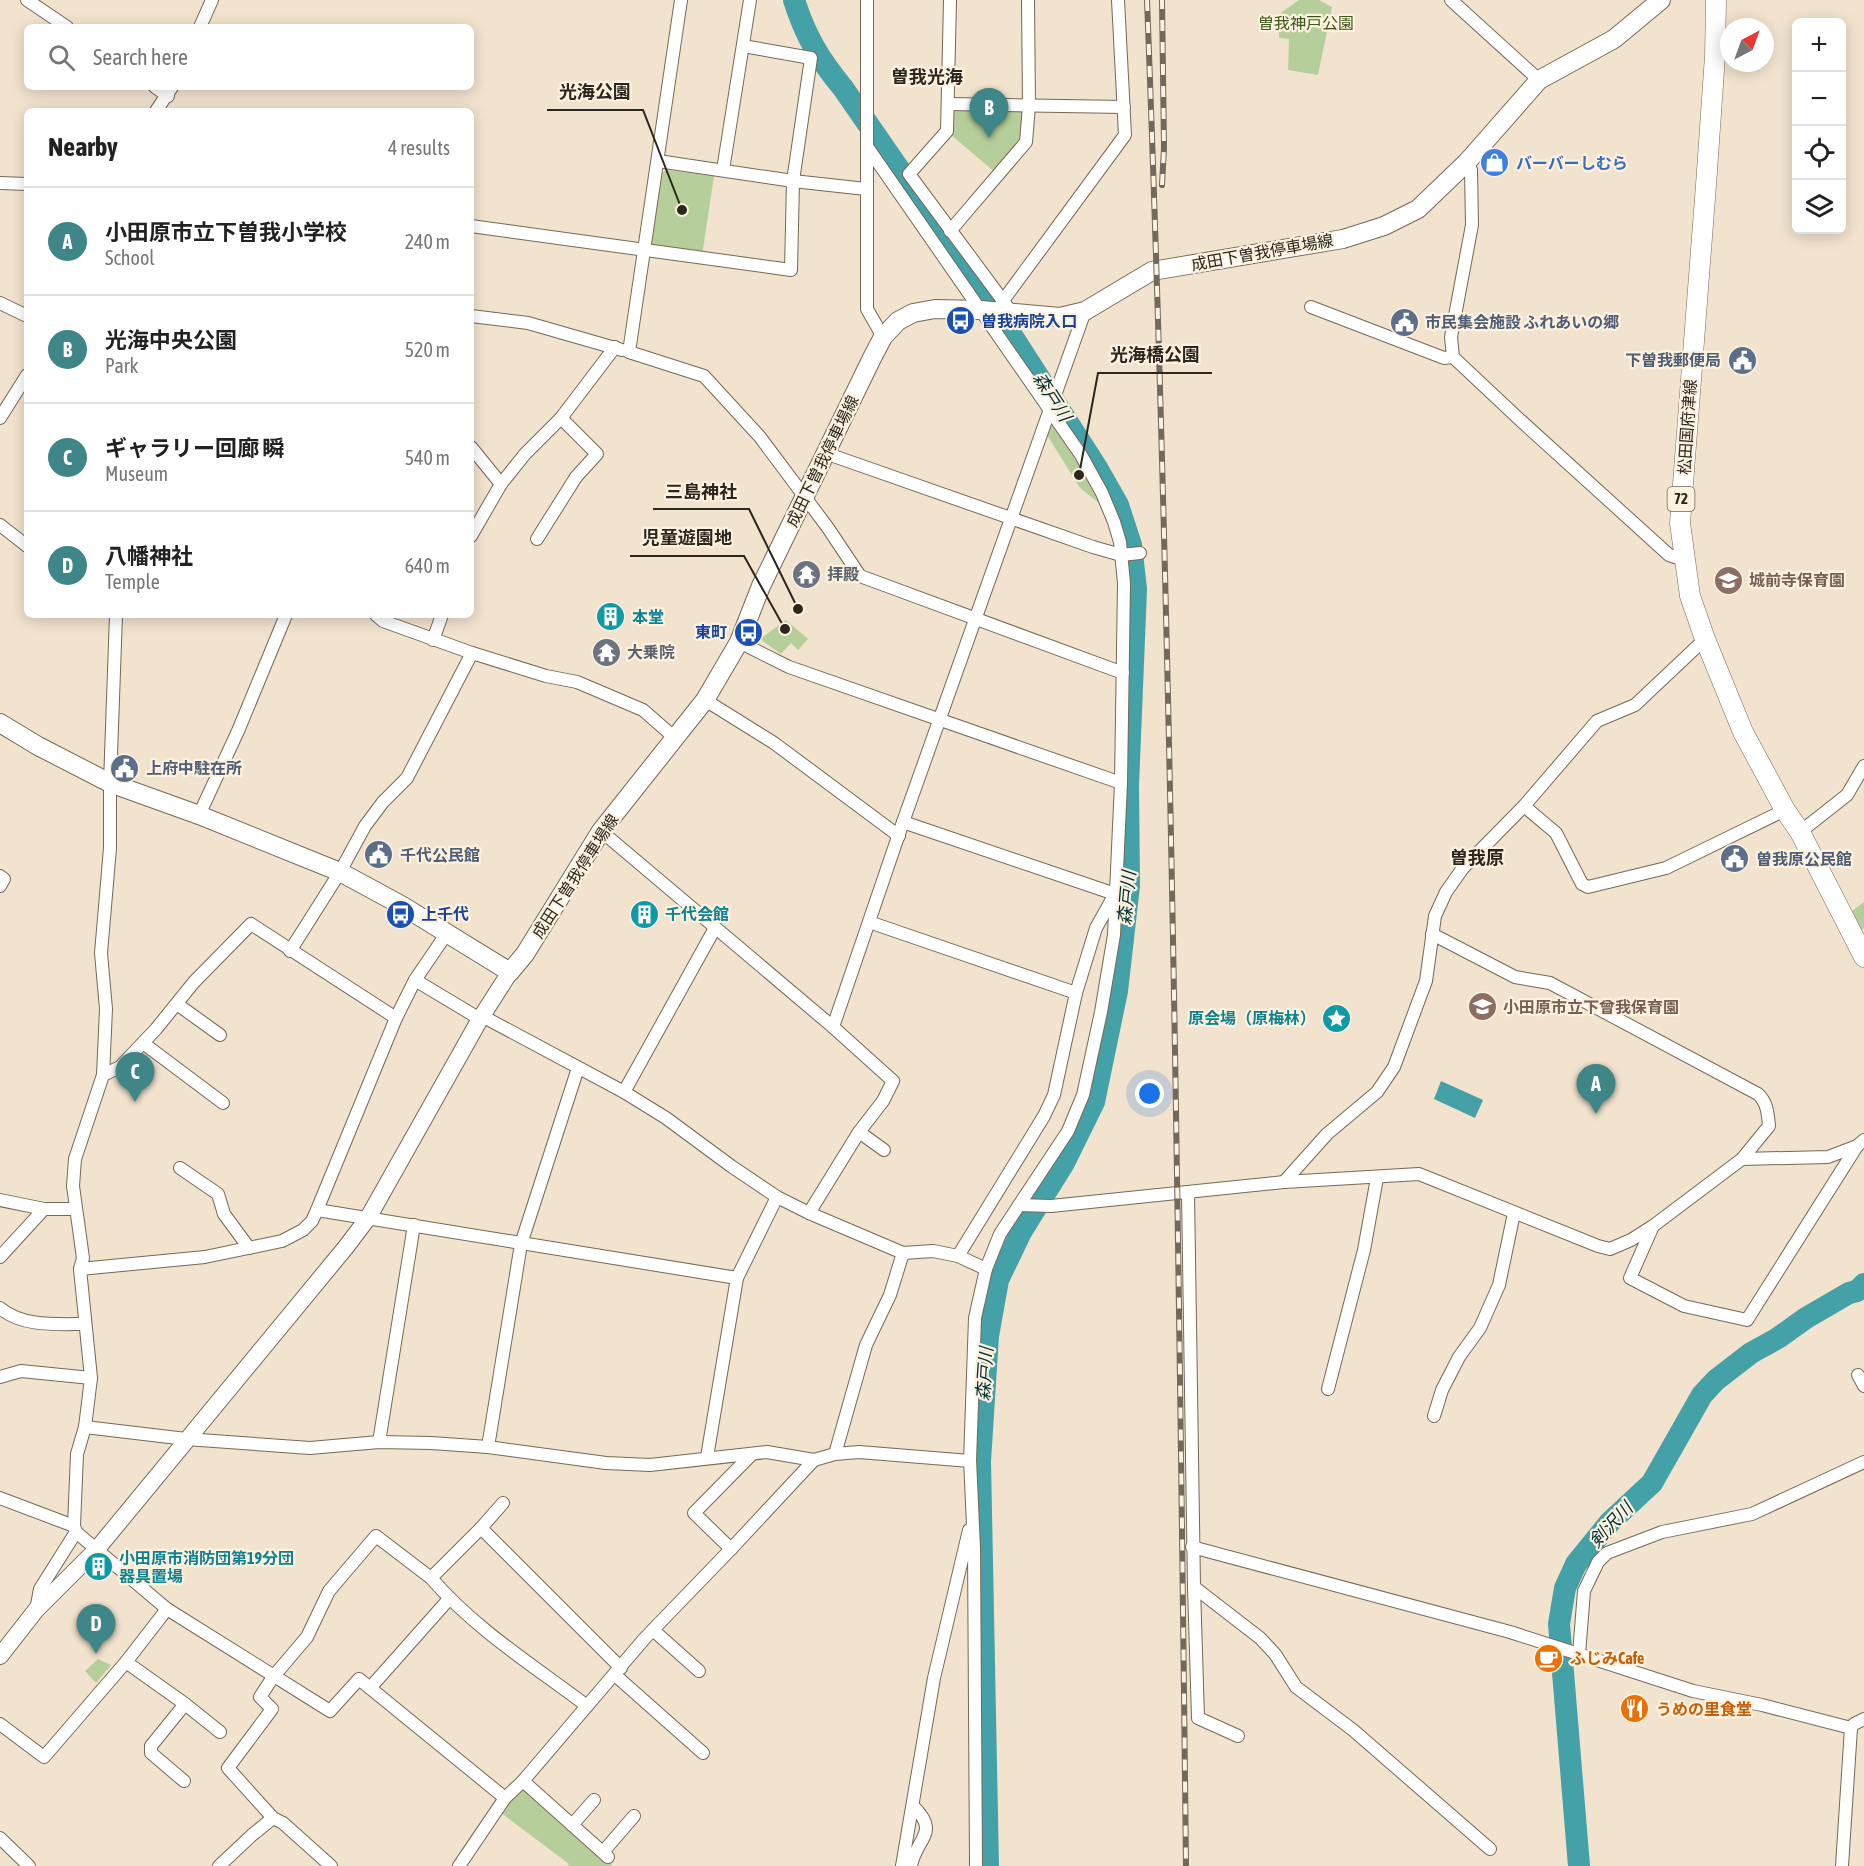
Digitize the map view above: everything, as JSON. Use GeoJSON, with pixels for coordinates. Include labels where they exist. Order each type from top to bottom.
{"type":"FeatureCollection","features":[{"type":"Feature","properties":{"kind":"main road","name":"成田下曽我停車場線"},"geometry":{"type":"LineString","coordinates":[[510,972],[525,954],[601,831],[705,700],[739,642],[761,586],[883,337],[898,321],[913,313],[935,309],[981,310],[1007,307],[1060,317],[1085,311],[1152,271],[1343,239],[1384,226],[1418,209],[1467,162],[1539,80],[1614,39],[1661,0]]}},
{"type":"Feature","properties":{"kind":"main road","name":"松田国府津線"},"geometry":{"type":"LineString","coordinates":[[1716,0],[1715,56],[1680,523],[1684,560],[1690,596],[1704,639],[1743,732],[1785,810],[1800,832],[1864,957]]}},
{"type":"Feature","properties":{"kind":"main road"},"geometry":{"type":"LineString","coordinates":[[0,723],[38,746],[110,783],[340,872],[401,904],[510,972]]}},
{"type":"Feature","properties":{"kind":"street"},"geometry":{"type":"LineString","coordinates":[[27,0],[63,24]]}},
{"type":"Feature","properties":{"kind":"street"},"geometry":{"type":"LineString","coordinates":[[201,24],[212,0]]}},
{"type":"Feature","properties":{"kind":"street"},"geometry":{"type":"LineString","coordinates":[[629,352],[681,0]]}},
{"type":"Feature","properties":{"kind":"street"},"geometry":{"type":"LineString","coordinates":[[723,170],[750,0]]}},
{"type":"Feature","properties":{"kind":"street"},"geometry":{"type":"LineString","coordinates":[[867,0],[867,309],[883,337]]}},
{"type":"Feature","properties":{"kind":"street"},"geometry":{"type":"LineString","coordinates":[[950,0],[947,131],[909,174],[1007,307],[1125,135],[1118,0]]}},
{"type":"Feature","properties":{"kind":"street"},"geometry":{"type":"LineString","coordinates":[[951,231],[1026,142],[1029,106],[1028,0]]}},
{"type":"Feature","properties":{"kind":"street"},"geometry":{"type":"LineString","coordinates":[[1451,0],[1539,80]]}},
{"type":"Feature","properties":{"kind":"street"},"geometry":{"type":"LineString","coordinates":[[474,227],[536,237],[645,249],[791,270],[793,181],[811,58],[743,46]]}},
{"type":"Feature","properties":{"kind":"street"},"geometry":{"type":"LineString","coordinates":[[158,108],[170,91]]}},
{"type":"Feature","properties":{"kind":"street"},"geometry":{"type":"LineString","coordinates":[[949,104],[1124,107]]}},
{"type":"Feature","properties":{"kind":"street"},"geometry":{"type":"LineString","coordinates":[[868,142],[1081,455],[1102,493],[1114,522],[1123,555],[1121,783],[1114,935],[1101,1012],[1083,1095],[1068,1131],[1000,1234],[986,1269],[975,1318],[970,1459],[974,1548],[976,1866]]}},
{"type":"Feature","properties":{"kind":"street"},"geometry":{"type":"LineString","coordinates":[[658,161],[793,181],[867,189]]}},
{"type":"Feature","properties":{"kind":"street"},"geometry":{"type":"LineString","coordinates":[[1467,162],[1471,170],[1472,225],[1451,337],[1453,357],[1669,555],[1684,560]]}},
{"type":"Feature","properties":{"kind":"street"},"geometry":{"type":"LineString","coordinates":[[0,183],[24,184]]}},
{"type":"Feature","properties":{"kind":"street"},"geometry":{"type":"LineString","coordinates":[[0,303],[24,315]]}},
{"type":"Feature","properties":{"kind":"street"},"geometry":{"type":"LineString","coordinates":[[1311,307],[1444,358],[1453,357]]}},
{"type":"Feature","properties":{"kind":"street"},"geometry":{"type":"LineString","coordinates":[[832,1027],[1085,311]]}},
{"type":"Feature","properties":{"kind":"street"},"geometry":{"type":"LineString","coordinates":[[474,316],[528,323],[615,347],[704,376],[760,437],[803,498],[828,528],[860,576],[1123,672]]}},
{"type":"Feature","properties":{"kind":"street"},"geometry":{"type":"LineString","coordinates":[[474,531],[501,484],[525,454],[561,418],[615,347]]}},
{"type":"Feature","properties":{"kind":"street"},"geometry":{"type":"LineString","coordinates":[[0,418],[24,380]]}},
{"type":"Feature","properties":{"kind":"street"},"geometry":{"type":"LineString","coordinates":[[537,538],[576,477],[597,454],[561,418]]}},
{"type":"Feature","properties":{"kind":"street"},"geometry":{"type":"LineString","coordinates":[[474,451],[501,484]]}},
{"type":"Feature","properties":{"kind":"street"},"geometry":{"type":"LineString","coordinates":[[825,453],[1093,547],[1123,555],[1140,553]]}},
{"type":"Feature","properties":{"kind":"street"},"geometry":{"type":"LineString","coordinates":[[0,525],[24,544]]}},
{"type":"Feature","properties":{"kind":"street"},"geometry":{"type":"LineString","coordinates":[[36,1610],[40,1590],[75,1529],[77,1454],[84,1427],[91,1378],[80,1269],[83,1258],[73,1186],[75,1159],[103,1075],[106,1008],[101,953],[110,848],[116,618]]}},
{"type":"Feature","properties":{"kind":"street"},"geometry":{"type":"LineString","coordinates":[[199,816],[238,731],[283,618]]}},
{"type":"Feature","properties":{"kind":"street"},"geometry":{"type":"LineString","coordinates":[[380,618],[472,653],[546,676],[577,682],[643,710],[675,738]]}},
{"type":"Feature","properties":{"kind":"street"},"geometry":{"type":"LineString","coordinates":[[433,640],[441,618]]}},
{"type":"Feature","properties":{"kind":"street"},"geometry":{"type":"LineString","coordinates":[[1284,1182],[1327,1134],[1377,1092],[1394,1066],[1426,981],[1435,916],[1446,891],[1463,867],[1524,806],[1597,721],[1635,705],[1704,639]]}},
{"type":"Feature","properties":{"kind":"street"},"geometry":{"type":"LineString","coordinates":[[739,642],[789,667],[1121,783]]}},
{"type":"Feature","properties":{"kind":"street"},"geometry":{"type":"LineString","coordinates":[[291,951],[340,872],[365,826],[383,802],[407,778],[472,653]]}},
{"type":"Feature","properties":{"kind":"street"},"geometry":{"type":"LineString","coordinates":[[705,700],[774,743],[899,836]]}},
{"type":"Feature","properties":{"kind":"street"},"geometry":{"type":"LineString","coordinates":[[1800,832],[1847,795],[1864,766]]}},
{"type":"Feature","properties":{"kind":"street"},"geometry":{"type":"LineString","coordinates":[[1524,806],[1556,833],[1582,884],[1588,887],[1666,867],[1785,810]]}},
{"type":"Feature","properties":{"kind":"street"},"geometry":{"type":"LineString","coordinates":[[903,822],[1115,894]]}},
{"type":"Feature","properties":{"kind":"street"},"geometry":{"type":"LineString","coordinates":[[601,831],[832,1027],[893,1082],[884,1101],[859,1132],[809,1214]]}},
{"type":"Feature","properties":{"kind":"street"},"geometry":{"type":"LineString","coordinates":[[0,876],[4,879],[0,886]]}},
{"type":"Feature","properties":{"kind":"street"},"geometry":{"type":"LineString","coordinates":[[958,1256],[1044,1116],[1054,1095],[1076,993],[1096,928],[1115,894]]}},
{"type":"Feature","properties":{"kind":"street"},"geometry":{"type":"LineString","coordinates":[[869,922],[1076,993]]}},
{"type":"Feature","properties":{"kind":"street"},"geometry":{"type":"LineString","coordinates":[[103,1075],[120,1067],[194,982],[250,924],[396,1018]]}},
{"type":"Feature","properties":{"kind":"street"},"geometry":{"type":"LineString","coordinates":[[624,1092],[715,928]]}},
{"type":"Feature","properties":{"kind":"street"},"geometry":{"type":"LineString","coordinates":[[80,1269],[205,1257],[249,1248],[293,1237],[312,1221],[396,1018],[414,980],[447,933]]}},
{"type":"Feature","properties":{"kind":"street"},"geometry":{"type":"LineString","coordinates":[[1019,1205],[1050,1206],[1284,1182],[1419,1174],[1610,1249],[1653,1227],[1742,1159],[1770,1126],[1763,1098],[1758,1094],[1550,983],[1515,977],[1432,934]]}},
{"type":"Feature","properties":{"kind":"street"},"geometry":{"type":"LineString","coordinates":[[0,1656],[36,1610],[97,1549],[368,1218],[481,1017],[510,972]]}},
{"type":"Feature","properties":{"kind":"street"},"geometry":{"type":"LineString","coordinates":[[414,980],[624,1092],[666,1118],[777,1197],[809,1214],[903,1253],[933,1251],[958,1256],[986,1269]]}},
{"type":"Feature","properties":{"kind":"street"},"geometry":{"type":"LineString","coordinates":[[177,1004],[220,1035]]}},
{"type":"Feature","properties":{"kind":"street"},"geometry":{"type":"LineString","coordinates":[[143,1043],[223,1103]]}},
{"type":"Feature","properties":{"kind":"street"},"geometry":{"type":"LineString","coordinates":[[488,1447],[521,1244],[578,1068]]}},
{"type":"Feature","properties":{"kind":"street"},"geometry":{"type":"LineString","coordinates":[[859,1132],[884,1150]]}},
{"type":"Feature","properties":{"kind":"street"},"geometry":{"type":"LineString","coordinates":[[1742,1159],[1828,1157],[1861,1143]]}},
{"type":"Feature","properties":{"kind":"street"},"geometry":{"type":"LineString","coordinates":[[1653,1227],[1630,1278],[1684,1305],[1747,1320],[1861,1143]]}},
{"type":"Feature","properties":{"kind":"street"},"geometry":{"type":"LineString","coordinates":[[180,1168],[218,1194],[224,1214],[249,1248]]}},
{"type":"Feature","properties":{"kind":"street"},"geometry":{"type":"LineString","coordinates":[[1328,1389],[1364,1250],[1377,1178]]}},
{"type":"Feature","properties":{"kind":"street"},"geometry":{"type":"LineString","coordinates":[[1188,1192],[1192,1363],[1192,1548],[1198,1718],[1238,1736]]}},
{"type":"Feature","properties":{"kind":"street"},"geometry":{"type":"LineString","coordinates":[[707,1457],[737,1278],[777,1197]]}},
{"type":"Feature","properties":{"kind":"street"},"geometry":{"type":"LineString","coordinates":[[0,1200],[44,1209],[75,1209]]}},
{"type":"Feature","properties":{"kind":"street"},"geometry":{"type":"LineString","coordinates":[[0,1257],[44,1209]]}},
{"type":"Feature","properties":{"kind":"street"},"geometry":{"type":"LineString","coordinates":[[317,1210],[737,1278]]}},
{"type":"Feature","properties":{"kind":"street"},"geometry":{"type":"LineString","coordinates":[[1434,1416],[1442,1390],[1480,1328],[1499,1285],[1514,1213]]}},
{"type":"Feature","properties":{"kind":"street"},"geometry":{"type":"LineString","coordinates":[[379,1442],[414,1225]]}},
{"type":"Feature","properties":{"kind":"street"},"geometry":{"type":"LineString","coordinates":[[835,1454],[866,1345],[890,1294],[903,1253]]}},
{"type":"Feature","properties":{"kind":"street"},"geometry":{"type":"LineString","coordinates":[[0,1308],[10,1316],[45,1323],[85,1324]]}},
{"type":"Feature","properties":{"kind":"street"},"geometry":{"type":"LineString","coordinates":[[0,1377],[21,1371],[91,1378]]}},
{"type":"Feature","properties":{"kind":"street"},"geometry":{"type":"LineString","coordinates":[[84,1427],[186,1439],[310,1449],[379,1442],[430,1443],[488,1447],[606,1463],[650,1465],[767,1452],[814,1460],[835,1454],[859,1452],[970,1461],[970,1459]]}},
{"type":"Feature","properties":{"kind":"street"},"geometry":{"type":"LineString","coordinates":[[731,1549],[694,1513],[752,1454]]}},
{"type":"Feature","properties":{"kind":"street"},"geometry":{"type":"LineString","coordinates":[[459,1866],[505,1798],[523,1781],[653,1630],[814,1460]]}},
{"type":"Feature","properties":{"kind":"street"},"geometry":{"type":"LineString","coordinates":[[1576,1653],[1584,1591],[1598,1562],[1607,1553],[1662,1532],[1752,1514],[1864,1462]]}},
{"type":"Feature","properties":{"kind":"street"},"geometry":{"type":"LineString","coordinates":[[0,1498],[75,1529],[167,1609],[330,1711],[359,1678],[505,1798]]}},
{"type":"Feature","properties":{"kind":"street"},"geometry":{"type":"LineString","coordinates":[[431,1578],[503,1503]]}},
{"type":"Feature","properties":{"kind":"street"},"geometry":{"type":"LineString","coordinates":[[902,1866],[934,1678],[972,1520]]}},
{"type":"Feature","properties":{"kind":"street"},"geometry":{"type":"LineString","coordinates":[[481,1528],[618,1671],[703,1753]]}},
{"type":"Feature","properties":{"kind":"street"},"geometry":{"type":"LineString","coordinates":[[331,1866],[283,1823],[273,1818],[228,1768],[272,1709],[260,1697],[273,1677],[307,1637],[329,1591],[376,1536],[431,1578],[449,1599],[476,1623],[587,1706]]}},
{"type":"Feature","properties":{"kind":"street"},"geometry":{"type":"LineString","coordinates":[[1192,1548],[1510,1632],[1693,1691],[1762,1705],[1851,1728]]}},
{"type":"Feature","properties":{"kind":"street"},"geometry":{"type":"LineString","coordinates":[[1194,1587],[1260,1638],[1275,1654],[1296,1687],[1353,1731],[1490,1849]]}},
{"type":"Feature","properties":{"kind":"street"},"geometry":{"type":"LineString","coordinates":[[370,1688],[449,1599]]}},
{"type":"Feature","properties":{"kind":"street"},"geometry":{"type":"LineString","coordinates":[[0,1724],[44,1757],[126,1662],[167,1609]]}},
{"type":"Feature","properties":{"kind":"street"},"geometry":{"type":"LineString","coordinates":[[653,1630],[699,1671]]}},
{"type":"Feature","properties":{"kind":"street"},"geometry":{"type":"LineString","coordinates":[[126,1662],[220,1732]]}},
{"type":"Feature","properties":{"kind":"street"},"geometry":{"type":"LineString","coordinates":[[184,1781],[151,1753],[151,1746],[185,1704]]}},
{"type":"Feature","properties":{"kind":"street"},"geometry":{"type":"LineString","coordinates":[[1842,1866],[1851,1728],[1864,1719]]}},
{"type":"Feature","properties":{"kind":"street"},"geometry":{"type":"LineString","coordinates":[[523,1781],[606,1854],[634,1816]]}},
{"type":"Feature","properties":{"kind":"street"},"geometry":{"type":"LineString","coordinates":[[572,1825],[594,1800]]}},
{"type":"Feature","properties":{"kind":"street"},"geometry":{"type":"LineString","coordinates":[[911,1866],[927,1828],[925,1818],[913,1806]]}},
{"type":"Feature","properties":{"kind":"street"},"geometry":{"type":"LineString","coordinates":[[219,1866],[273,1818]]}},
{"type":"Feature","properties":{"kind":"street"},"geometry":{"type":"LineString","coordinates":[[0,1838],[29,1866]]}},
{"type":"Feature","properties":{"kind":"green space","name":"曽我神戸公園"},"geometry":{"type":"Polygon","coordinates":[[[1299,0],[1319,0],[1332,7],[1318,75],[1288,70],[1289,39],[1279,38],[1279,14],[1299,0]]]}},
{"type":"Feature","properties":{"kind":"green space"},"geometry":{"type":"Polygon","coordinates":[[[951,107],[1026,109],[1024,141],[996,173],[951,135],[951,107]]]}},
{"type":"Feature","properties":{"kind":"green space"},"geometry":{"type":"Polygon","coordinates":[[[666,170],[714,176],[702,256],[651,245],[662,173],[666,170]]]}},
{"type":"Feature","properties":{"kind":"green space"},"geometry":{"type":"Polygon","coordinates":[[[1052,421],[1078,457],[1104,507],[1080,488],[1047,435],[1052,421]]]}},
{"type":"Feature","properties":{"kind":"green space"},"geometry":{"type":"Polygon","coordinates":[[[786,620],[808,639],[798,650],[791,643],[781,654],[760,639],[786,620]]]}},
{"type":"Feature","properties":{"kind":"green space"},"geometry":{"type":"Polygon","coordinates":[[[1864,902],[1864,928],[1857,934],[1848,914],[1864,902]]]}},
{"type":"Feature","properties":{"kind":"green space"},"geometry":{"type":"Polygon","coordinates":[[[98,1659],[111,1665],[96,1683],[85,1671],[98,1659]]]}},
{"type":"Feature","properties":{"kind":"green space"},"geometry":{"type":"Polygon","coordinates":[[[524,1788],[613,1866],[568,1866],[569,1864],[501,1813],[520,1789],[524,1788]]]}},
{"type":"Feature","properties":{"kind":"water"},"geometry":{"type":"Polygon","coordinates":[[[1441,1081],[1483,1100],[1475,1118],[1434,1099],[1441,1081]]]}},
{"type":"Feature","properties":{"kind":"waterway","name":"森戸川"},"geometry":{"type":"LineString","coordinates":[[794,0],[808,36],[820,57],[986,295],[1097,468],[1118,505],[1131,545],[1136,589],[1128,786],[1129,886],[1117,991],[1094,1102],[1064,1163],[1021,1232],[998,1280],[988,1336],[980,1461],[988,1866]]}},
{"type":"Feature","properties":{"kind":"waterway","name":"剣沢川"},"geometry":{"type":"LineString","coordinates":[[1579,1866],[1559,1624],[1565,1588],[1576,1564],[1610,1522],[1652,1483],[1702,1395],[1716,1380],[1751,1353],[1778,1338],[1806,1318],[1849,1293],[1857,1291],[1864,1284]]}},
{"type":"Feature","properties":{"kind":"railway"},"geometry":{"type":"LineString","coordinates":[[1147,0],[1168,700],[1177,1166],[1186,1866]]}},
{"type":"Feature","properties":{"kind":"railway"},"geometry":{"type":"LineString","coordinates":[[1162,0],[1164,148],[1162,185]]}},
{"type":"Feature","properties":{"kind":"place","name":"光海中央公園"},"geometry":{"type":"Point","coordinates":[989,138]}},
{"type":"Feature","properties":{"kind":"place","name":"バーバーしむら"},"geometry":{"type":"Point","coordinates":[1495,163]}},
{"type":"Feature","properties":{"kind":"place","name":"光海公園"},"geometry":{"type":"Point","coordinates":[682,210]}},
{"type":"Feature","properties":{"kind":"place","name":"曽我病院入口"},"geometry":{"type":"Point","coordinates":[960,321]}},
{"type":"Feature","properties":{"kind":"place","name":"市民集会施設 ふれあいの郷"},"geometry":{"type":"Point","coordinates":[1404,322]}},
{"type":"Feature","properties":{"kind":"place","name":"下曽我郵便局"},"geometry":{"type":"Point","coordinates":[1742,360]}},
{"type":"Feature","properties":{"kind":"place","name":"光海橋公園"},"geometry":{"type":"Point","coordinates":[1079,475]}},
{"type":"Feature","properties":{"kind":"place","name":"拝殿"},"geometry":{"type":"Point","coordinates":[806,574]}},
{"type":"Feature","properties":{"kind":"place","name":"城前寺保育園"},"geometry":{"type":"Point","coordinates":[1728,580]}},
{"type":"Feature","properties":{"kind":"place","name":"三島神社"},"geometry":{"type":"Point","coordinates":[798,609]}},
{"type":"Feature","properties":{"kind":"place","name":"本堂"},"geometry":{"type":"Point","coordinates":[611,617]}},
{"type":"Feature","properties":{"kind":"place","name":"児童遊園地"},"geometry":{"type":"Point","coordinates":[785,629]}},
{"type":"Feature","properties":{"kind":"place","name":"東町"},"geometry":{"type":"Point","coordinates":[748,632]}},
{"type":"Feature","properties":{"kind":"place","name":"大乗院"},"geometry":{"type":"Point","coordinates":[606,652]}},
{"type":"Feature","properties":{"kind":"place","name":"上府中駐在所"},"geometry":{"type":"Point","coordinates":[125,768]}},
{"type":"Feature","properties":{"kind":"place","name":"千代公民館"},"geometry":{"type":"Point","coordinates":[379,855]}},
{"type":"Feature","properties":{"kind":"place","name":"曽我原公民館"},"geometry":{"type":"Point","coordinates":[1735,859]}},
{"type":"Feature","properties":{"kind":"place","name":"上千代"},"geometry":{"type":"Point","coordinates":[400,914]}},
{"type":"Feature","properties":{"kind":"place","name":"千代会館"},"geometry":{"type":"Point","coordinates":[644,914]}},
{"type":"Feature","properties":{"kind":"place","name":"小田原市立下曾我保育園"},"geometry":{"type":"Point","coordinates":[1482,1007]}},
{"type":"Feature","properties":{"kind":"place","name":"原会場（原梅林）"},"geometry":{"type":"Point","coordinates":[1337,1018]}},
{"type":"Feature","properties":{"kind":"place","name":"ギャラリー回廊 瞬"},"geometry":{"type":"Point","coordinates":[135,1102]}},
{"type":"Feature","properties":{"kind":"place","name":"小田原市立下曽我小学校"},"geometry":{"type":"Point","coordinates":[1596,1114]}},
{"type":"Feature","properties":{"kind":"place","name":"小田原市消防団第19分団 器具置場"},"geometry":{"type":"Point","coordinates":[98,1567]}},
{"type":"Feature","properties":{"kind":"place","name":"八幡神社"},"geometry":{"type":"Point","coordinates":[96,1654]}},
{"type":"Feature","properties":{"kind":"place","name":"ふじみCafe"},"geometry":{"type":"Point","coordinates":[1549,1658]}},
{"type":"Feature","properties":{"kind":"place","name":"うめの里食堂"},"geometry":{"type":"Point","coordinates":[1635,1709]}},
{"type":"Feature","properties":{"kind":"district","name":"曽我光海"},"geometry":{"type":"Point","coordinates":[927,77]}},
{"type":"Feature","properties":{"kind":"district","name":"曽我原"},"geometry":{"type":"Point","coordinates":[1477,858]}}]}
